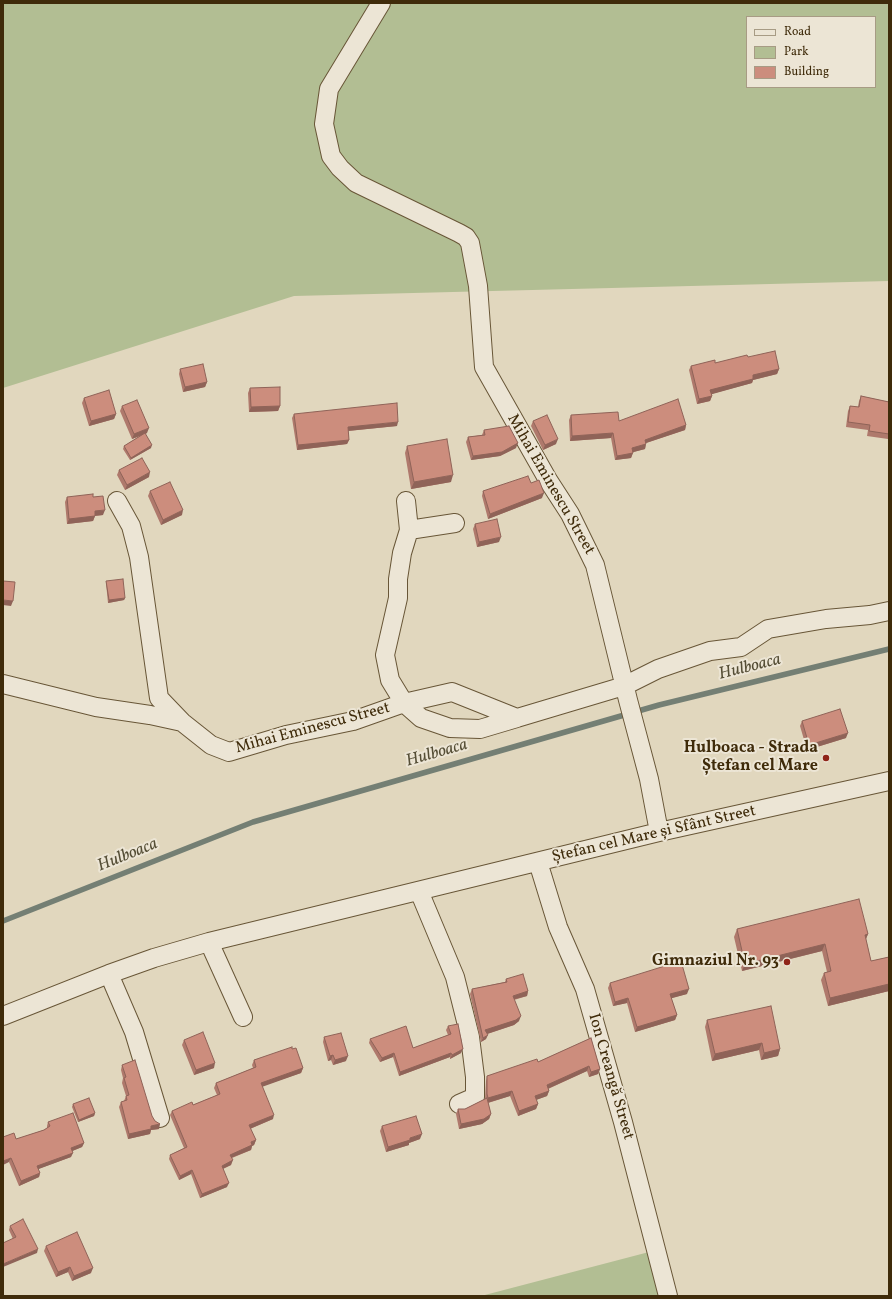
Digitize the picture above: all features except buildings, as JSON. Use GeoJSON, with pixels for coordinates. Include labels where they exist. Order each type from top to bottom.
{"type":"FeatureCollection","features":[{"type":"Feature","properties":{"kind":"street","name":"Mihai Eminescu Street"},"geometry":{"type":"LineString","coordinates":[[381,3],[329,89],[324,124],[331,156],[340,168],[356,183],[466,237],[470,243],[478,286],[484,367],[536,460],[570,514],[595,565],[626,693],[650,779],[659,832]]}},
{"type":"Feature","properties":{"kind":"street","name":"Mihai Eminescu Street"},"geometry":{"type":"LineString","coordinates":[[116,501],[130,526],[139,557],[159,698],[182,722],[211,744],[229,752],[286,735],[353,721],[404,703],[452,692],[518,718]]}},
{"type":"Feature","properties":{"kind":"street","name":"Mihai Eminescu Street"},"geometry":{"type":"LineString","coordinates":[[406,501],[409,530],[402,553],[398,579],[398,598],[385,655],[390,680],[404,703],[422,718],[450,728],[480,729],[518,718],[626,693],[658,669],[710,651],[741,647],[768,629],[826,619],[870,616],[889,611]]}},
{"type":"Feature","properties":{"kind":"street"},"geometry":{"type":"LineString","coordinates":[[409,530],[455,523]]}},
{"type":"Feature","properties":{"kind":"street","name":"Mihai Eminescu Street"},"geometry":{"type":"LineString","coordinates":[[3,684],[96,707],[150,715],[182,722]]}},
{"type":"Feature","properties":{"kind":"street","name":"Ștefan cel Mare și Sfânt Street"},"geometry":{"type":"LineString","coordinates":[[3,1016],[109,974],[154,958],[209,942],[659,832],[887,781]]}},
{"type":"Feature","properties":{"kind":"street","name":"Ion Creangă Street"},"geometry":{"type":"LineString","coordinates":[[538,862],[558,927],[585,989],[623,1122],[668,1296]]}},
{"type":"Feature","properties":{"kind":"street"},"geometry":{"type":"LineString","coordinates":[[419,890],[455,977],[470,1037],[475,1077],[475,1097],[459,1104]]}},
{"type":"Feature","properties":{"kind":"street"},"geometry":{"type":"LineString","coordinates":[[209,942],[243,1017]]}},
{"type":"Feature","properties":{"kind":"street"},"geometry":{"type":"LineString","coordinates":[[109,974],[134,1032],[160,1118]]}},
{"type":"Feature","properties":{"kind":"green space"},"geometry":{"type":"Polygon","coordinates":[[[3,3],[889,3],[889,281],[294,296],[3,388],[3,3]]]}},
{"type":"Feature","properties":{"kind":"green space"},"geometry":{"type":"Polygon","coordinates":[[[649,1252],[659,1296],[481,1296],[649,1252]]]}},
{"type":"Feature","properties":{"kind":"waterway","name":"Hulboaca"},"geometry":{"type":"LineString","coordinates":[[3,921],[253,822],[659,705],[889,649]]}},
{"type":"Feature","properties":{"kind":"place","name":"Hulboaca - Strada Ștefan cel Mare"},"geometry":{"type":"Point","coordinates":[826,758]}},
{"type":"Feature","properties":{"kind":"place","name":"Gimnaziul Nr. 93"},"geometry":{"type":"Point","coordinates":[787,962]}}]}
